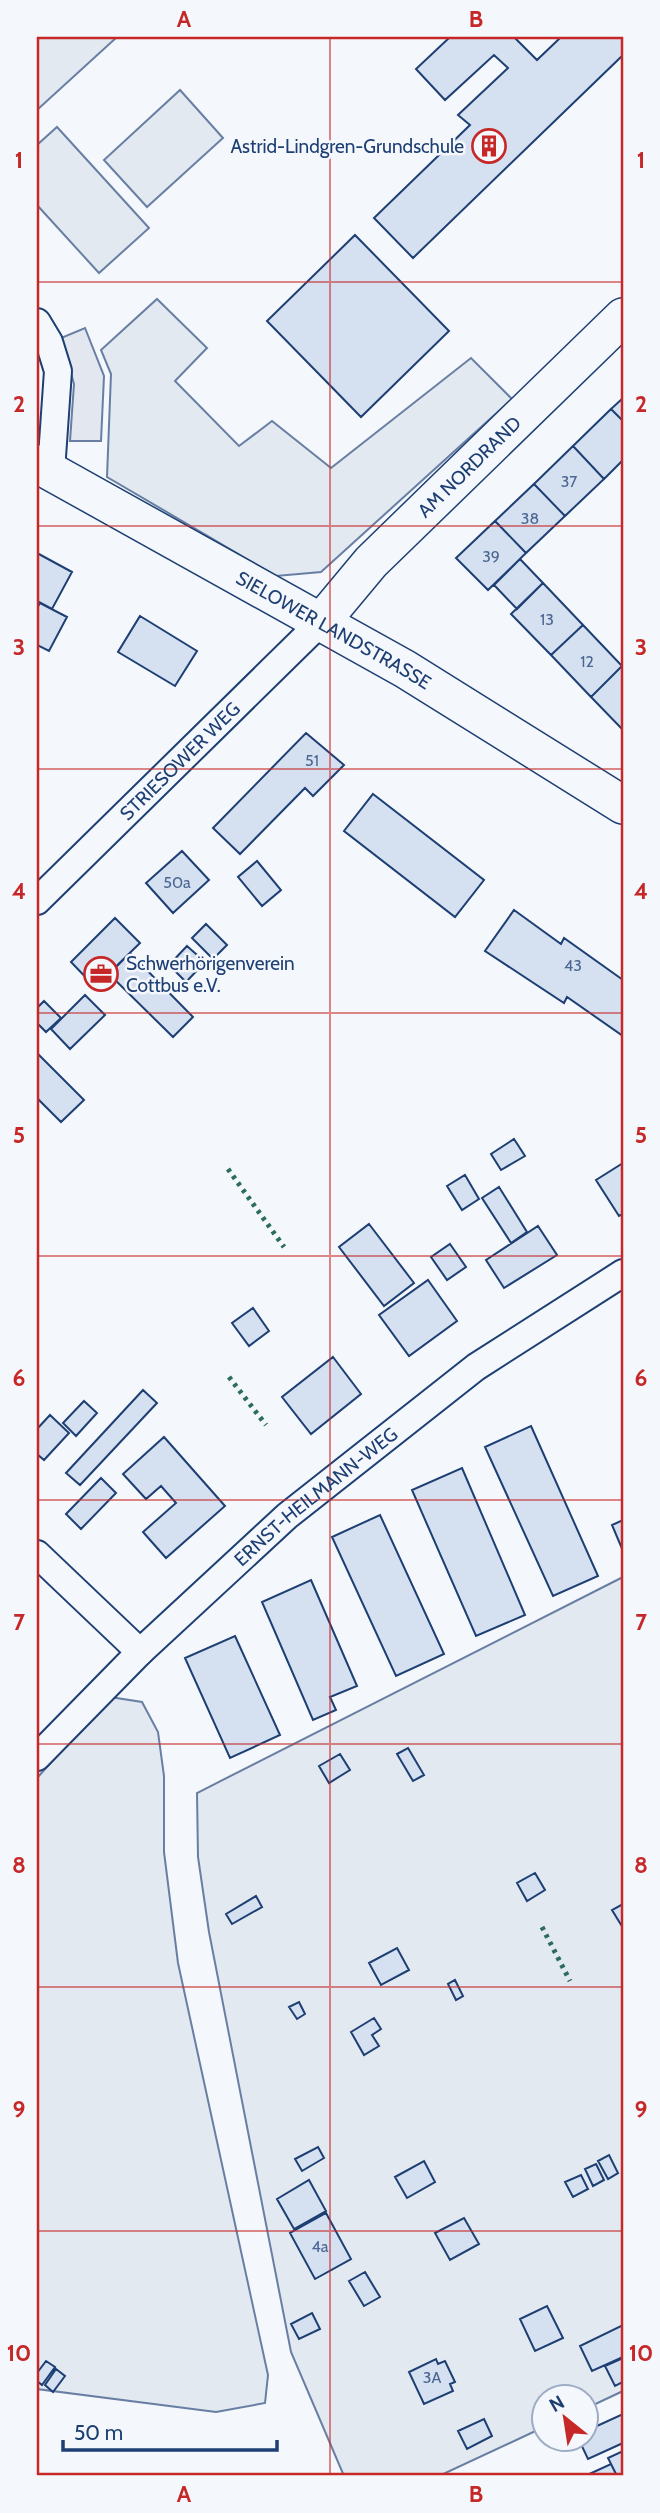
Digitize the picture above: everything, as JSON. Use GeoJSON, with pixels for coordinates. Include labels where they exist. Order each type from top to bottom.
{"type":"FeatureCollection","features":[{"type":"Feature","properties":{"kind":"main road","name":"AM NORDRAND"},"geometry":{"type":"LineString","coordinates":[[321,622],[371,562],[623,317]]}},
{"type":"Feature","properties":{"kind":"main road","name":"SIELOWER LANDSTRASSE"},"geometry":{"type":"LineString","coordinates":[[44,467],[405,669],[623,805]]}},
{"type":"Feature","properties":{"kind":"street"},"geometry":{"type":"LineString","coordinates":[[37,322],[49,342],[58,371],[44,467]]}},
{"type":"Feature","properties":{"kind":"street","name":"STRIESOWER WEG"},"geometry":{"type":"LineString","coordinates":[[37,901],[321,622]]}},
{"type":"Feature","properties":{"kind":"street","name":"ERNST-HEILMANN-WEG"},"geometry":{"type":"LineString","coordinates":[[37,1757],[140,1652],[287,1516],[476,1367],[623,1273]]}},
{"type":"Feature","properties":{"kind":"street"},"geometry":{"type":"LineString","coordinates":[[37,1553],[140,1652]]}},
{"type":"Feature","properties":{"kind":"shaded area"},"geometry":{"type":"Polygon","coordinates":[[[37,37],[117,37],[37,110],[37,37]]]}},
{"type":"Feature","properties":{"kind":"shaded area"},"geometry":{"type":"Polygon","coordinates":[[[180,90],[223,138],[147,207],[104,160],[180,90]]]}},
{"type":"Feature","properties":{"kind":"shaded area"},"geometry":{"type":"Polygon","coordinates":[[[57,127],[149,228],[99,273],[37,205],[37,145],[57,127]]]}},
{"type":"Feature","properties":{"kind":"shaded area"},"geometry":{"type":"Polygon","coordinates":[[[157,299],[207,348],[175,381],[239,446],[272,421],[331,468],[471,358],[512,399],[321,572],[276,576],[107,477],[111,374],[101,350],[157,299]]]}},
{"type":"Feature","properties":{"kind":"shaded area"},"geometry":{"type":"Polygon","coordinates":[[[85,328],[104,376],[101,441],[70,441],[74,384],[61,338],[85,328]]]}},
{"type":"Feature","properties":{"kind":"shaded area"},"geometry":{"type":"Polygon","coordinates":[[[623,1577],[623,2391],[600,2402],[600,2384],[530,2384],[530,2434],[439,2476],[344,2476],[291,2352],[209,1932],[198,1857],[197,1793],[623,1577]]]}},
{"type":"Feature","properties":{"kind":"shaded area"},"geometry":{"type":"Polygon","coordinates":[[[110,1697],[142,1702],[158,1732],[164,1776],[164,1852],[178,1963],[268,2375],[265,2403],[216,2412],[37,2389],[37,1778],[110,1697]]]}},
{"type":"Feature","properties":{"kind":"building","name":"Astrid-Lindgren-Grundschule"},"geometry":{"type":"Polygon","coordinates":[[[450,37],[514,37],[537,60],[561,37],[623,37],[623,55],[413,258],[374,218],[470,125],[458,115],[508,68],[494,55],[445,100],[416,69],[450,37]]]}},
{"type":"Feature","properties":{"kind":"building"},"geometry":{"type":"Polygon","coordinates":[[[355,235],[449,331],[361,417],[267,321],[355,235]]]}},
{"type":"Feature","properties":{"kind":"building"},"geometry":{"type":"Polygon","coordinates":[[[623,398],[623,421],[611,409],[623,398]]]}},
{"type":"Feature","properties":{"kind":"building"},"geometry":{"type":"Polygon","coordinates":[[[611,409],[623,421],[623,460],[604,479],[573,446],[611,409]]]}},
{"type":"Feature","properties":{"kind":"building"},"geometry":{"type":"Polygon","coordinates":[[[573,446],[604,479],[565,516],[534,484],[573,446]]]}},
{"type":"Feature","properties":{"kind":"building"},"geometry":{"type":"Polygon","coordinates":[[[534,484],[565,516],[526,553],[495,521],[534,484]]]}},
{"type":"Feature","properties":{"kind":"building"},"geometry":{"type":"Polygon","coordinates":[[[495,521],[526,553],[488,590],[456,558],[495,521]]]}},
{"type":"Feature","properties":{"kind":"building"},"geometry":{"type":"Polygon","coordinates":[[[37,553],[72,572],[52,609],[37,601],[37,553]]]}},
{"type":"Feature","properties":{"kind":"building"},"geometry":{"type":"Polygon","coordinates":[[[520,559],[543,583],[517,609],[494,585],[520,559]]]}},
{"type":"Feature","properties":{"kind":"building"},"geometry":{"type":"Polygon","coordinates":[[[543,583],[583,625],[551,655],[511,614],[543,583]]]}},
{"type":"Feature","properties":{"kind":"building"},"geometry":{"type":"Polygon","coordinates":[[[40,603],[67,617],[49,651],[37,645],[37,608],[40,603]]]}},
{"type":"Feature","properties":{"kind":"building"},"geometry":{"type":"Polygon","coordinates":[[[140,616],[197,651],[175,686],[118,652],[140,616]]]}},
{"type":"Feature","properties":{"kind":"building"},"geometry":{"type":"Polygon","coordinates":[[[583,625],[622,666],[591,697],[551,655],[583,625]]]}},
{"type":"Feature","properties":{"kind":"building"},"geometry":{"type":"Polygon","coordinates":[[[623,667],[623,730],[591,697],[623,667]]]}},
{"type":"Feature","properties":{"kind":"building"},"geometry":{"type":"Polygon","coordinates":[[[306,733],[344,765],[313,796],[305,788],[240,854],[213,828],[306,733]]]}},
{"type":"Feature","properties":{"kind":"building"},"geometry":{"type":"Polygon","coordinates":[[[373,794],[484,880],[455,917],[344,831],[373,794]]]}},
{"type":"Feature","properties":{"kind":"building"},"geometry":{"type":"Polygon","coordinates":[[[182,851],[209,880],[173,913],[146,883],[182,851]]]}},
{"type":"Feature","properties":{"kind":"building"},"geometry":{"type":"Polygon","coordinates":[[[257,861],[281,890],[262,906],[238,877],[257,861]]]}},
{"type":"Feature","properties":{"kind":"building"},"geometry":{"type":"Polygon","coordinates":[[[514,910],[561,944],[564,938],[623,980],[623,1036],[567,997],[564,1003],[485,951],[514,910]]]}},
{"type":"Feature","properties":{"kind":"building"},"geometry":{"type":"Polygon","coordinates":[[[115,918],[140,943],[95,987],[71,962],[115,918]]]}},
{"type":"Feature","properties":{"kind":"building"},"geometry":{"type":"Polygon","coordinates":[[[206,924],[227,945],[213,959],[192,938],[206,924]]]}},
{"type":"Feature","properties":{"kind":"building"},"geometry":{"type":"Polygon","coordinates":[[[187,946],[205,962],[186,982],[169,965],[187,946]]]}},
{"type":"Feature","properties":{"kind":"building"},"geometry":{"type":"Polygon","coordinates":[[[130,953],[193,1017],[173,1037],[109,974],[130,953]]]}},
{"type":"Feature","properties":{"kind":"building"},"geometry":{"type":"Polygon","coordinates":[[[85,995],[105,1015],[70,1049],[51,1029],[85,995]]]}},
{"type":"Feature","properties":{"kind":"building"},"geometry":{"type":"Polygon","coordinates":[[[44,1001],[61,1018],[46,1032],[37,1023],[37,1008],[44,1001]]]}},
{"type":"Feature","properties":{"kind":"building"},"geometry":{"type":"Polygon","coordinates":[[[37,1053],[84,1100],[61,1122],[37,1098],[37,1053]]]}},
{"type":"Feature","properties":{"kind":"building"},"geometry":{"type":"Polygon","coordinates":[[[514,1139],[525,1156],[501,1170],[491,1154],[514,1139]]]}},
{"type":"Feature","properties":{"kind":"building"},"geometry":{"type":"Polygon","coordinates":[[[623,1163],[623,1214],[619,1216],[596,1180],[623,1163]]]}},
{"type":"Feature","properties":{"kind":"building"},"geometry":{"type":"Polygon","coordinates":[[[465,1175],[479,1199],[462,1210],[447,1186],[465,1175]]]}},
{"type":"Feature","properties":{"kind":"building"},"geometry":{"type":"Polygon","coordinates":[[[499,1187],[527,1232],[511,1243],[482,1198],[499,1187]]]}},
{"type":"Feature","properties":{"kind":"building"},"geometry":{"type":"Polygon","coordinates":[[[369,1224],[414,1283],[384,1306],[339,1247],[369,1224]]]}},
{"type":"Feature","properties":{"kind":"building"},"geometry":{"type":"Polygon","coordinates":[[[538,1226],[557,1255],[504,1288],[486,1260],[538,1226]]]}},
{"type":"Feature","properties":{"kind":"building"},"geometry":{"type":"Polygon","coordinates":[[[450,1244],[466,1267],[447,1280],[431,1257],[450,1244]]]}},
{"type":"Feature","properties":{"kind":"building"},"geometry":{"type":"Polygon","coordinates":[[[428,1280],[457,1321],[409,1356],[379,1315],[428,1280]]]}},
{"type":"Feature","properties":{"kind":"building"},"geometry":{"type":"Polygon","coordinates":[[[253,1308],[269,1331],[249,1346],[232,1323],[253,1308]]]}},
{"type":"Feature","properties":{"kind":"building"},"geometry":{"type":"Polygon","coordinates":[[[333,1357],[361,1394],[311,1434],[282,1397],[333,1357]]]}},
{"type":"Feature","properties":{"kind":"building"},"geometry":{"type":"Polygon","coordinates":[[[143,1390],[157,1403],[80,1485],[66,1473],[143,1390]]]}},
{"type":"Feature","properties":{"kind":"building"},"geometry":{"type":"Polygon","coordinates":[[[84,1401],[97,1413],[76,1436],[63,1423],[84,1401]]]}},
{"type":"Feature","properties":{"kind":"building"},"geometry":{"type":"Polygon","coordinates":[[[50,1415],[69,1433],[44,1460],[37,1454],[37,1429],[50,1415]]]}},
{"type":"Feature","properties":{"kind":"building"},"geometry":{"type":"Polygon","coordinates":[[[531,1426],[598,1576],[553,1596],[485,1447],[531,1426]]]}},
{"type":"Feature","properties":{"kind":"building"},"geometry":{"type":"Polygon","coordinates":[[[164,1437],[225,1506],[166,1558],[143,1532],[176,1503],[161,1486],[146,1499],[123,1474],[164,1437]]]}},
{"type":"Feature","properties":{"kind":"building"},"geometry":{"type":"Polygon","coordinates":[[[462,1468],[525,1615],[476,1636],[412,1490],[462,1468]]]}},
{"type":"Feature","properties":{"kind":"building"},"geometry":{"type":"Polygon","coordinates":[[[101,1478],[116,1493],[81,1529],[66,1514],[101,1478]]]}},
{"type":"Feature","properties":{"kind":"building"},"geometry":{"type":"Polygon","coordinates":[[[380,1515],[444,1654],[396,1676],[332,1537],[380,1515]]]}},
{"type":"Feature","properties":{"kind":"building"},"geometry":{"type":"Polygon","coordinates":[[[623,1520],[623,1551],[612,1525],[623,1520]]]}},
{"type":"Feature","properties":{"kind":"building"},"geometry":{"type":"Polygon","coordinates":[[[311,1580],[357,1686],[330,1697],[336,1710],[313,1720],[262,1602],[311,1580]]]}},
{"type":"Feature","properties":{"kind":"building"},"geometry":{"type":"Polygon","coordinates":[[[235,1636],[280,1735],[230,1758],[185,1658],[235,1636]]]}},
{"type":"Feature","properties":{"kind":"building"},"geometry":{"type":"Polygon","coordinates":[[[408,1748],[424,1775],[413,1781],[397,1754],[408,1748]]]}},
{"type":"Feature","properties":{"kind":"building"},"geometry":{"type":"Polygon","coordinates":[[[340,1754],[350,1770],[329,1783],[319,1766],[340,1754]]]}},
{"type":"Feature","properties":{"kind":"building"},"geometry":{"type":"Polygon","coordinates":[[[535,1873],[545,1890],[527,1901],[517,1883],[535,1873]]]}},
{"type":"Feature","properties":{"kind":"building"},"geometry":{"type":"Polygon","coordinates":[[[256,1896],[262,1907],[232,1924],[226,1914],[256,1896]]]}},
{"type":"Feature","properties":{"kind":"building"},"geometry":{"type":"Polygon","coordinates":[[[623,1904],[623,1928],[612,1910],[623,1904]]]}},
{"type":"Feature","properties":{"kind":"building"},"geometry":{"type":"Polygon","coordinates":[[[397,1948],[409,1970],[381,1985],[369,1963],[397,1948]]]}},
{"type":"Feature","properties":{"kind":"building"},"geometry":{"type":"Polygon","coordinates":[[[455,1980],[463,1996],[456,2000],[448,1984],[455,1980]]]}},
{"type":"Feature","properties":{"kind":"building"},"geometry":{"type":"Polygon","coordinates":[[[299,2002],[305,2014],[297,2019],[289,2007],[299,2002]]]}},
{"type":"Feature","properties":{"kind":"building"},"geometry":{"type":"Polygon","coordinates":[[[374,2018],[381,2029],[372,2035],[379,2046],[364,2055],[351,2032],[374,2018]]]}},
{"type":"Feature","properties":{"kind":"building"},"geometry":{"type":"Polygon","coordinates":[[[318,2147],[324,2158],[302,2171],[295,2159],[318,2147]]]}},
{"type":"Feature","properties":{"kind":"building"},"geometry":{"type":"Polygon","coordinates":[[[609,2155],[618,2173],[608,2179],[598,2161],[609,2155]]]}},
{"type":"Feature","properties":{"kind":"building"},"geometry":{"type":"Polygon","coordinates":[[[424,2161],[435,2182],[407,2198],[395,2177],[424,2161]]]}},
{"type":"Feature","properties":{"kind":"building"},"geometry":{"type":"Polygon","coordinates":[[[596,2164],[604,2180],[593,2186],[585,2169],[596,2164]]]}},
{"type":"Feature","properties":{"kind":"building"},"geometry":{"type":"Polygon","coordinates":[[[581,2175],[588,2189],[573,2197],[565,2182],[581,2175]]]}},
{"type":"Feature","properties":{"kind":"building"},"geometry":{"type":"Polygon","coordinates":[[[309,2180],[326,2211],[294,2229],[277,2199],[309,2180]]]}},
{"type":"Feature","properties":{"kind":"building"},"geometry":{"type":"Polygon","coordinates":[[[326,2213],[351,2259],[315,2279],[290,2233],[326,2213]]]}},
{"type":"Feature","properties":{"kind":"building"},"geometry":{"type":"Polygon","coordinates":[[[464,2218],[479,2244],[450,2260],[435,2233],[464,2218]]]}},
{"type":"Feature","properties":{"kind":"building"},"geometry":{"type":"Polygon","coordinates":[[[365,2272],[380,2297],[364,2306],[349,2281],[365,2272]]]}},
{"type":"Feature","properties":{"kind":"building"},"geometry":{"type":"Polygon","coordinates":[[[547,2306],[563,2338],[535,2351],[520,2319],[547,2306]]]}},
{"type":"Feature","properties":{"kind":"building"},"geometry":{"type":"Polygon","coordinates":[[[312,2313],[320,2329],[299,2339],[291,2324],[312,2313]]]}},
{"type":"Feature","properties":{"kind":"building"},"geometry":{"type":"Polygon","coordinates":[[[623,2325],[623,2357],[592,2371],[580,2346],[623,2325]]]}},
{"type":"Feature","properties":{"kind":"building"},"geometry":{"type":"Polygon","coordinates":[[[623,2358],[623,2382],[615,2386],[605,2366],[623,2358]]]}},
{"type":"Feature","properties":{"kind":"building"},"geometry":{"type":"Polygon","coordinates":[[[436,2359],[438,2364],[445,2361],[455,2382],[450,2384],[453,2391],[424,2404],[409,2372],[436,2359]]]}},
{"type":"Feature","properties":{"kind":"building"},"geometry":{"type":"Polygon","coordinates":[[[46,2361],[55,2367],[42,2385],[37,2381],[37,2373],[46,2361]]]}},
{"type":"Feature","properties":{"kind":"building"},"geometry":{"type":"Polygon","coordinates":[[[56,2369],[65,2376],[53,2392],[45,2385],[56,2369]]]}},
{"type":"Feature","properties":{"kind":"building"},"geometry":{"type":"Polygon","coordinates":[[[623,2414],[623,2443],[600,2454],[600,2425],[623,2414]]]}},
{"type":"Feature","properties":{"kind":"building"},"geometry":{"type":"Polygon","coordinates":[[[484,2419],[492,2436],[467,2449],[458,2431],[484,2419]]]}},
{"type":"Feature","properties":{"kind":"building"},"geometry":{"type":"Polygon","coordinates":[[[623,2451],[623,2476],[617,2476],[608,2458],[623,2451]]]}},
{"type":"Feature","properties":{"kind":"building"},"geometry":{"type":"Polygon","coordinates":[[[586,2454],[599,2454],[588,2459],[586,2454]]]}},
{"type":"Feature","properties":{"kind":"building"},"geometry":{"type":"Polygon","coordinates":[[[611,2464],[617,2476],[585,2476],[611,2464]]]}},
{"type":"Feature","properties":{"kind":"hedge"},"geometry":{"type":"LineString","coordinates":[[228,1169],[284,1247]]}},
{"type":"Feature","properties":{"kind":"hedge"},"geometry":{"type":"LineString","coordinates":[[229,1377],[266,1425]]}},
{"type":"Feature","properties":{"kind":"hedge"},"geometry":{"type":"LineString","coordinates":[[542,1927],[570,1981]]}},
{"type":"Feature","properties":{"kind":"place","name":"Astrid-Lindgren-Grundschule"},"geometry":{"type":"Point","coordinates":[489,146]}},
{"type":"Feature","properties":{"kind":"place","name":"Schwerhörigenverein Cottbus e.V."},"geometry":{"type":"Point","coordinates":[101,974]}}]}
